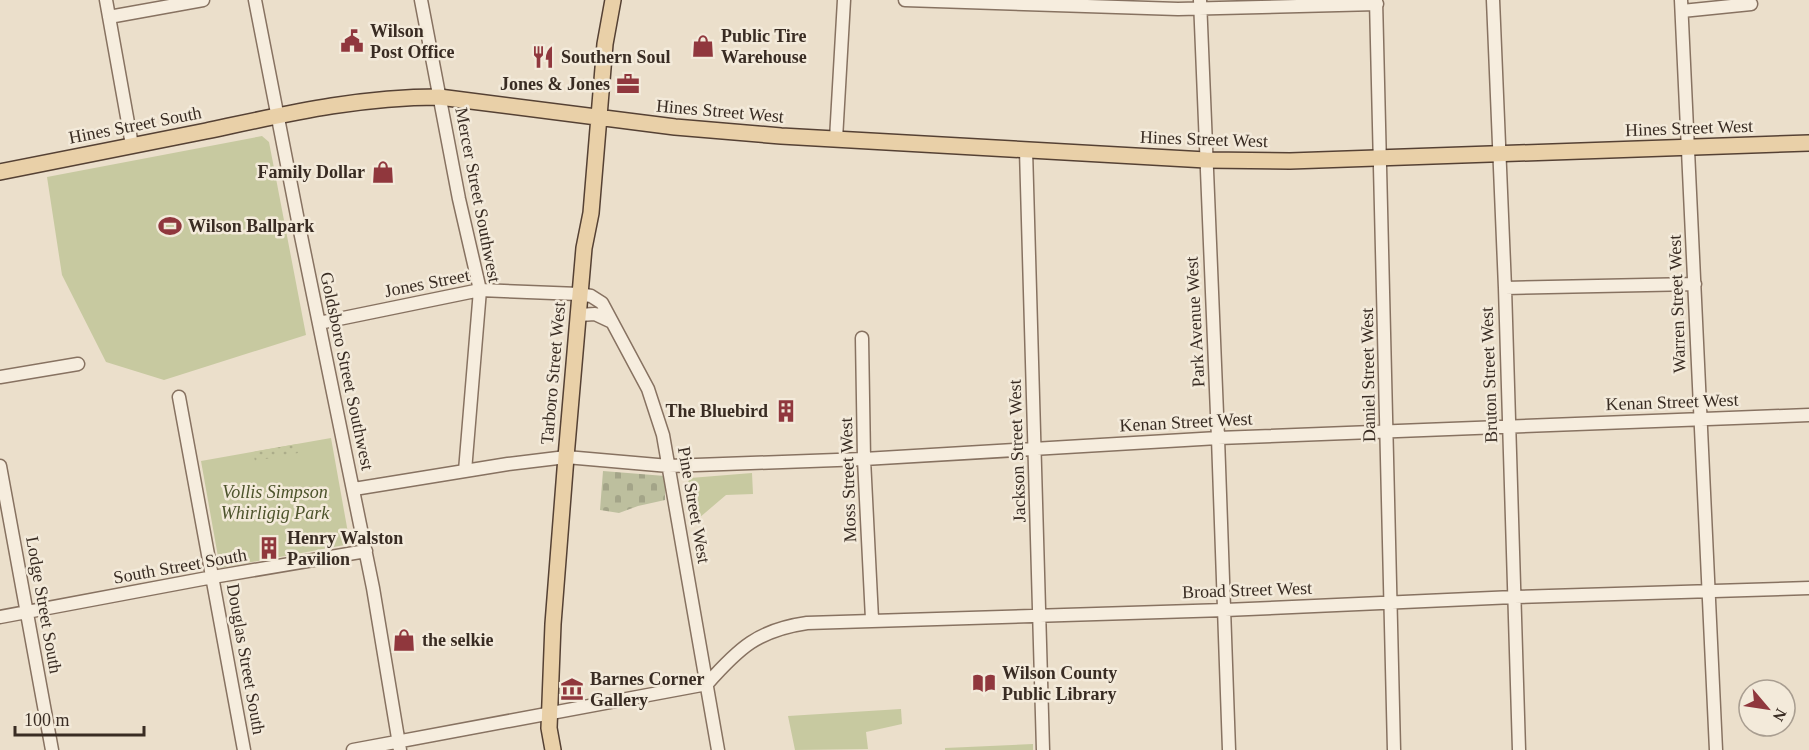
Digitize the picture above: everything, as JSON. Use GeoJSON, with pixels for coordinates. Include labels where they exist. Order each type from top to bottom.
{"type":"FeatureCollection","features":[{"type":"Feature","properties":{"kind":"main road","name":"Tarboro Street West"},"geometry":{"type":"LineString","coordinates":[[553,750],[549,714],[554,624],[579,294],[591,213],[605,44],[613,0]]}},
{"type":"Feature","properties":{"kind":"main road","name":"Hines Street South"},"geometry":{"type":"LineString","coordinates":[[0,172],[277,115],[370,100],[440,97]]}},
{"type":"Feature","properties":{"kind":"main road","name":"Hines Street West"},"geometry":{"type":"LineString","coordinates":[[440,97],[675,128],[1206,160],[1290,161],[1809,143]]}},
{"type":"Feature","properties":{"kind":"street"},"geometry":{"type":"LineString","coordinates":[[106,0],[132,145]]}},
{"type":"Feature","properties":{"kind":"street"},"geometry":{"type":"LineString","coordinates":[[109,17],[203,0]]}},
{"type":"Feature","properties":{"kind":"street","name":"Goldsboro Street Southwest"},"geometry":{"type":"LineString","coordinates":[[255,0],[366,551],[399,746]]}},
{"type":"Feature","properties":{"kind":"street","name":"Mercer Street Southwest"},"geometry":{"type":"LineString","coordinates":[[421,0],[480,290],[465,471]]}},
{"type":"Feature","properties":{"kind":"street"},"geometry":{"type":"LineString","coordinates":[[836,139],[844,0]]}},
{"type":"Feature","properties":{"kind":"street"},"geometry":{"type":"LineString","coordinates":[[905,0],[1179,9],[1201,4],[1377,2]]}},
{"type":"Feature","properties":{"kind":"street","name":"Bruton Street West"},"geometry":{"type":"LineString","coordinates":[[1493,0],[1505,288],[1519,750]]}},
{"type":"Feature","properties":{"kind":"street","name":"Daniel Street West"},"geometry":{"type":"LineString","coordinates":[[1377,2],[1394,750]]}},
{"type":"Feature","properties":{"kind":"street","name":"Park Avenue West"},"geometry":{"type":"LineString","coordinates":[[1201,4],[1225,610],[1228,750]]}},
{"type":"Feature","properties":{"kind":"street"},"geometry":{"type":"LineString","coordinates":[[1682,6],[1751,4]]}},
{"type":"Feature","properties":{"kind":"street","name":"Warren Street West"},"geometry":{"type":"LineString","coordinates":[[1682,6],[1716,750]]}},
{"type":"Feature","properties":{"kind":"street","name":"Jackson Street West"},"geometry":{"type":"LineString","coordinates":[[1026,150],[1043,750]]}},
{"type":"Feature","properties":{"kind":"street"},"geometry":{"type":"LineString","coordinates":[[1505,288],[1695,284]]}},
{"type":"Feature","properties":{"kind":"street","name":"Jones Street"},"geometry":{"type":"LineString","coordinates":[[319,323],[480,290],[579,294]]}},
{"type":"Feature","properties":{"kind":"street","name":"Pine Street West"},"geometry":{"type":"LineString","coordinates":[[579,294],[591,296],[602,303],[648,389],[656,410],[669,466],[718,750]]}},
{"type":"Feature","properties":{"kind":"street"},"geometry":{"type":"LineString","coordinates":[[579,315],[595,314],[613,323]]}},
{"type":"Feature","properties":{"kind":"street","name":"Moss Street West"},"geometry":{"type":"LineString","coordinates":[[862,338],[864,459],[872,619]]}},
{"type":"Feature","properties":{"kind":"street"},"geometry":{"type":"LineString","coordinates":[[0,377],[78,364]]}},
{"type":"Feature","properties":{"kind":"street","name":"Douglas Street South"},"geometry":{"type":"LineString","coordinates":[[179,398],[244,750]]}},
{"type":"Feature","properties":{"kind":"street","name":"Kenan Street West"},"geometry":{"type":"LineString","coordinates":[[354,489],[566,457],[669,466],[864,459],[1218,438],[1809,415]]}},
{"type":"Feature","properties":{"kind":"street","name":"Lodge Street South"},"geometry":{"type":"LineString","coordinates":[[0,466],[52,750]]}},
{"type":"Feature","properties":{"kind":"street","name":"South Street South"},"geometry":{"type":"LineString","coordinates":[[0,617],[366,551]]}},
{"type":"Feature","properties":{"kind":"street","name":"Broad Street West"},"geometry":{"type":"LineString","coordinates":[[707,684],[741,648],[758,637],[777,629],[807,623],[1809,588]]}},
{"type":"Feature","properties":{"kind":"street"},"geometry":{"type":"LineString","coordinates":[[352,750],[399,746],[707,684]]}},
{"type":"Feature","properties":{"kind":"green space","name":"Wilson Ballpark"},"geometry":{"type":"Polygon","coordinates":[[[262,136],[269,142],[306,335],[164,380],[106,362],[62,275],[47,177],[262,136]]]}},
{"type":"Feature","properties":{"kind":"green space","name":"Vollis Simpson Whirligig Park"},"geometry":{"type":"Polygon","coordinates":[[[331,438],[350,544],[220,568],[201,461],[331,438]]]}},
{"type":"Feature","properties":{"kind":"green space"},"geometry":{"type":"Polygon","coordinates":[[[297,444],[298,453],[255,461],[253,452],[297,444]]]}},
{"type":"Feature","properties":{"kind":"green space"},"geometry":{"type":"Polygon","coordinates":[[[603,471],[665,476],[665,500],[619,513],[600,510],[603,471]]]}},
{"type":"Feature","properties":{"kind":"green space"},"geometry":{"type":"Polygon","coordinates":[[[752,473],[753,494],[726,495],[692,524],[686,486],[690,478],[752,473]]]}},
{"type":"Feature","properties":{"kind":"green space"},"geometry":{"type":"Polygon","coordinates":[[[901,709],[902,724],[866,732],[868,749],[795,750],[788,716],[901,709]]]}},
{"type":"Feature","properties":{"kind":"green space"},"geometry":{"type":"Polygon","coordinates":[[[1033,744],[1033,750],[945,750],[945,748],[1033,744]]]}},
{"type":"Feature","properties":{"kind":"place","name":"Wilson Post Office"},"geometry":{"type":"Point","coordinates":[352,41]}},
{"type":"Feature","properties":{"kind":"place","name":"Public Tire Warehouse"},"geometry":{"type":"Point","coordinates":[703,46]}},
{"type":"Feature","properties":{"kind":"place","name":"Southern Soul"},"geometry":{"type":"Point","coordinates":[543,57]}},
{"type":"Feature","properties":{"kind":"place","name":"Jones & Jones"},"geometry":{"type":"Point","coordinates":[628,84]}},
{"type":"Feature","properties":{"kind":"place","name":"Family Dollar"},"geometry":{"type":"Point","coordinates":[383,172]}},
{"type":"Feature","properties":{"kind":"place","name":"Wilson Ballpark"},"geometry":{"type":"Point","coordinates":[170,226]}},
{"type":"Feature","properties":{"kind":"place","name":"The Bluebird"},"geometry":{"type":"Point","coordinates":[786,411]}},
{"type":"Feature","properties":{"kind":"place","name":"Henry Walston Pavilion"},"geometry":{"type":"Point","coordinates":[269,548]}},
{"type":"Feature","properties":{"kind":"place","name":"the selkie"},"geometry":{"type":"Point","coordinates":[404,640]}},
{"type":"Feature","properties":{"kind":"place","name":"Wilson County Public Library"},"geometry":{"type":"Point","coordinates":[984,683]}},
{"type":"Feature","properties":{"kind":"place","name":"Barnes Corner Gallery"},"geometry":{"type":"Point","coordinates":[572,689]}}]}
